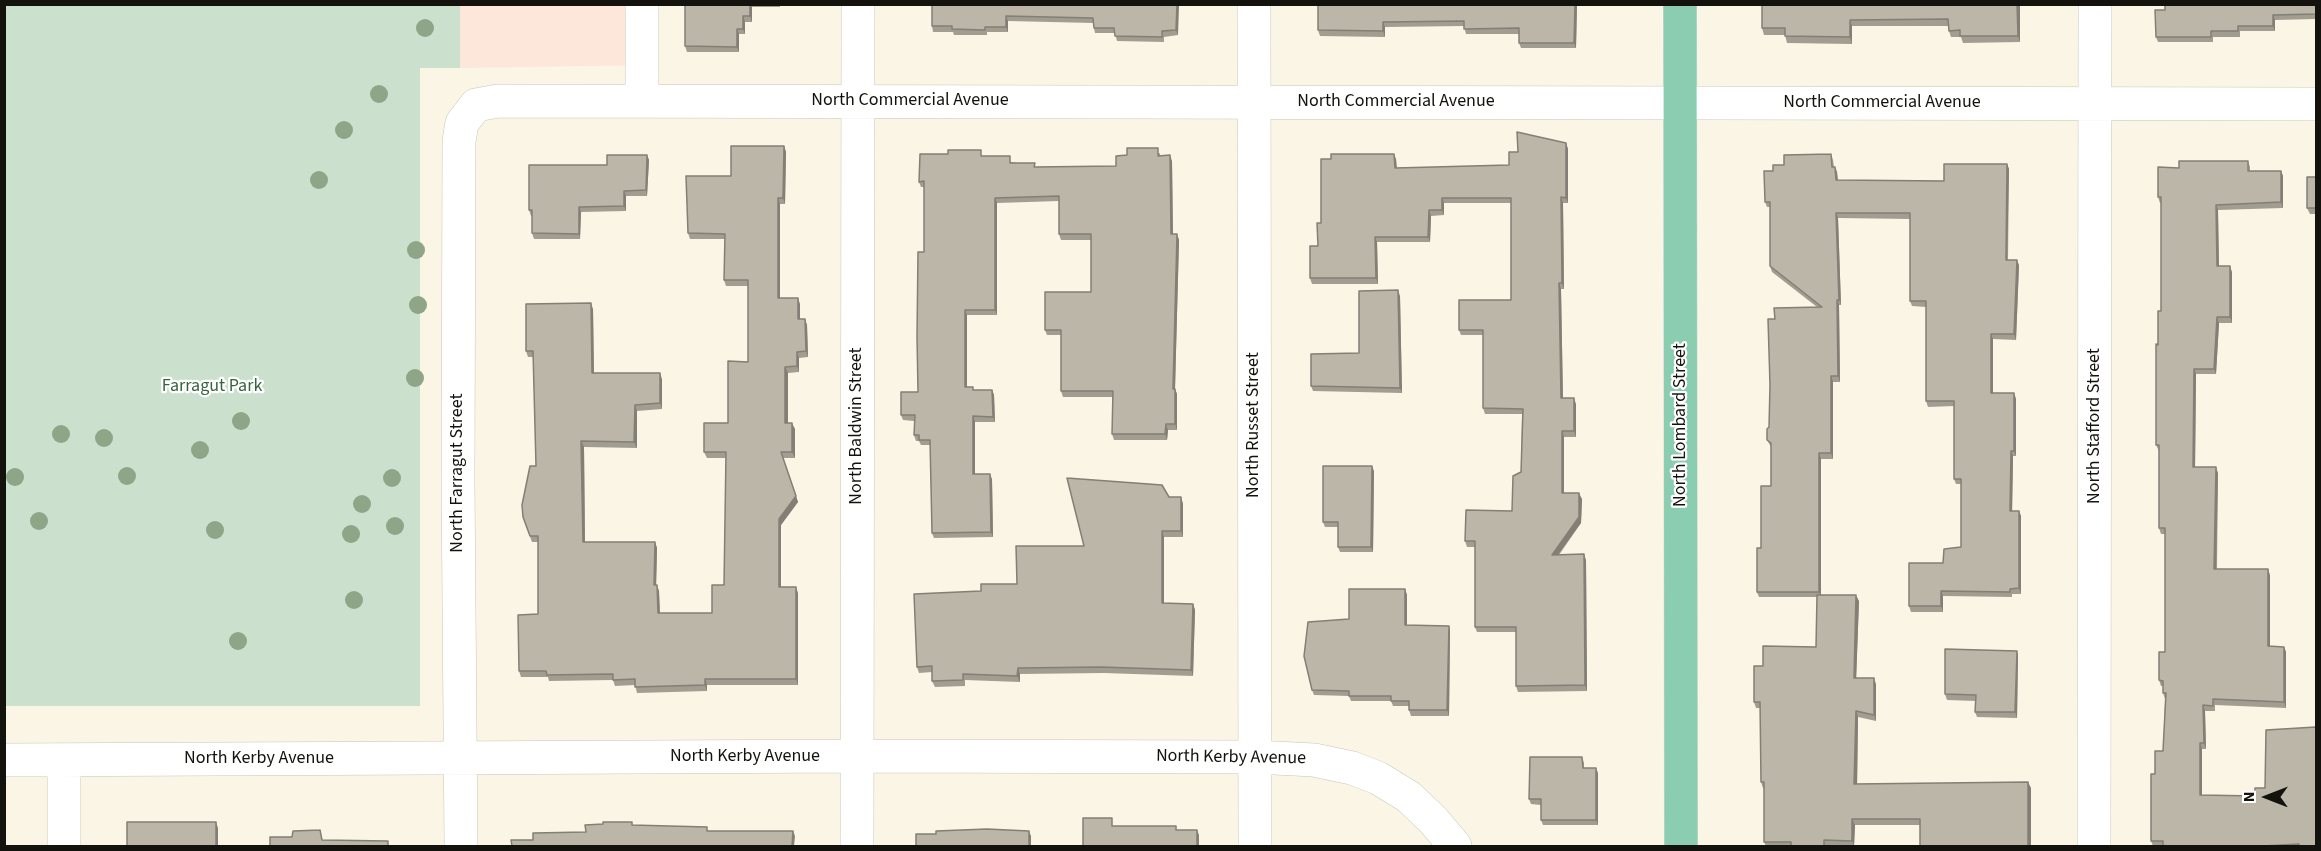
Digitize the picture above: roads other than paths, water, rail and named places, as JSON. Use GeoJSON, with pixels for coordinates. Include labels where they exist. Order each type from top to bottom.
{"type":"FeatureCollection","features":[{"type":"Feature","properties":{"kind":"main road","name":"North Lombard Street"},"geometry":{"type":"LineString","coordinates":[[1680,4],[1681,846]]}},
{"type":"Feature","properties":{"kind":"street"},"geometry":{"type":"LineString","coordinates":[[642,4],[642,101]]}},
{"type":"Feature","properties":{"kind":"street","name":"North Baldwin Street"},"geometry":{"type":"LineString","coordinates":[[857,846],[858,4]]}},
{"type":"Feature","properties":{"kind":"street","name":"North Russet Street"},"geometry":{"type":"LineString","coordinates":[[1254,4],[1255,846]]}},
{"type":"Feature","properties":{"kind":"street","name":"North Stafford Street"},"geometry":{"type":"LineString","coordinates":[[2094,846],[2095,4]]}},
{"type":"Feature","properties":{"kind":"street","name":"North Commercial Avenue"},"geometry":{"type":"LineString","coordinates":[[476,105],[498,101],[2316,104]]}},
{"type":"Feature","properties":{"kind":"street","name":"North Farragut Street"},"geometry":{"type":"LineString","coordinates":[[461,846],[458,482],[459,141],[462,123],[476,105]]}},
{"type":"Feature","properties":{"kind":"street","name":"North Kerby Avenue"},"geometry":{"type":"LineString","coordinates":[[4,760],[857,756],[1255,757],[1314,760],[1352,768],[1378,778],[1408,796],[1455,846]]}},
{"type":"Feature","properties":{"kind":"street"},"geometry":{"type":"LineString","coordinates":[[64,760],[64,846]]}},
{"type":"Feature","properties":{"kind":"park label","name":"Farragut Park"},"geometry":{"type":"Point","coordinates":[212,387]}}]}
